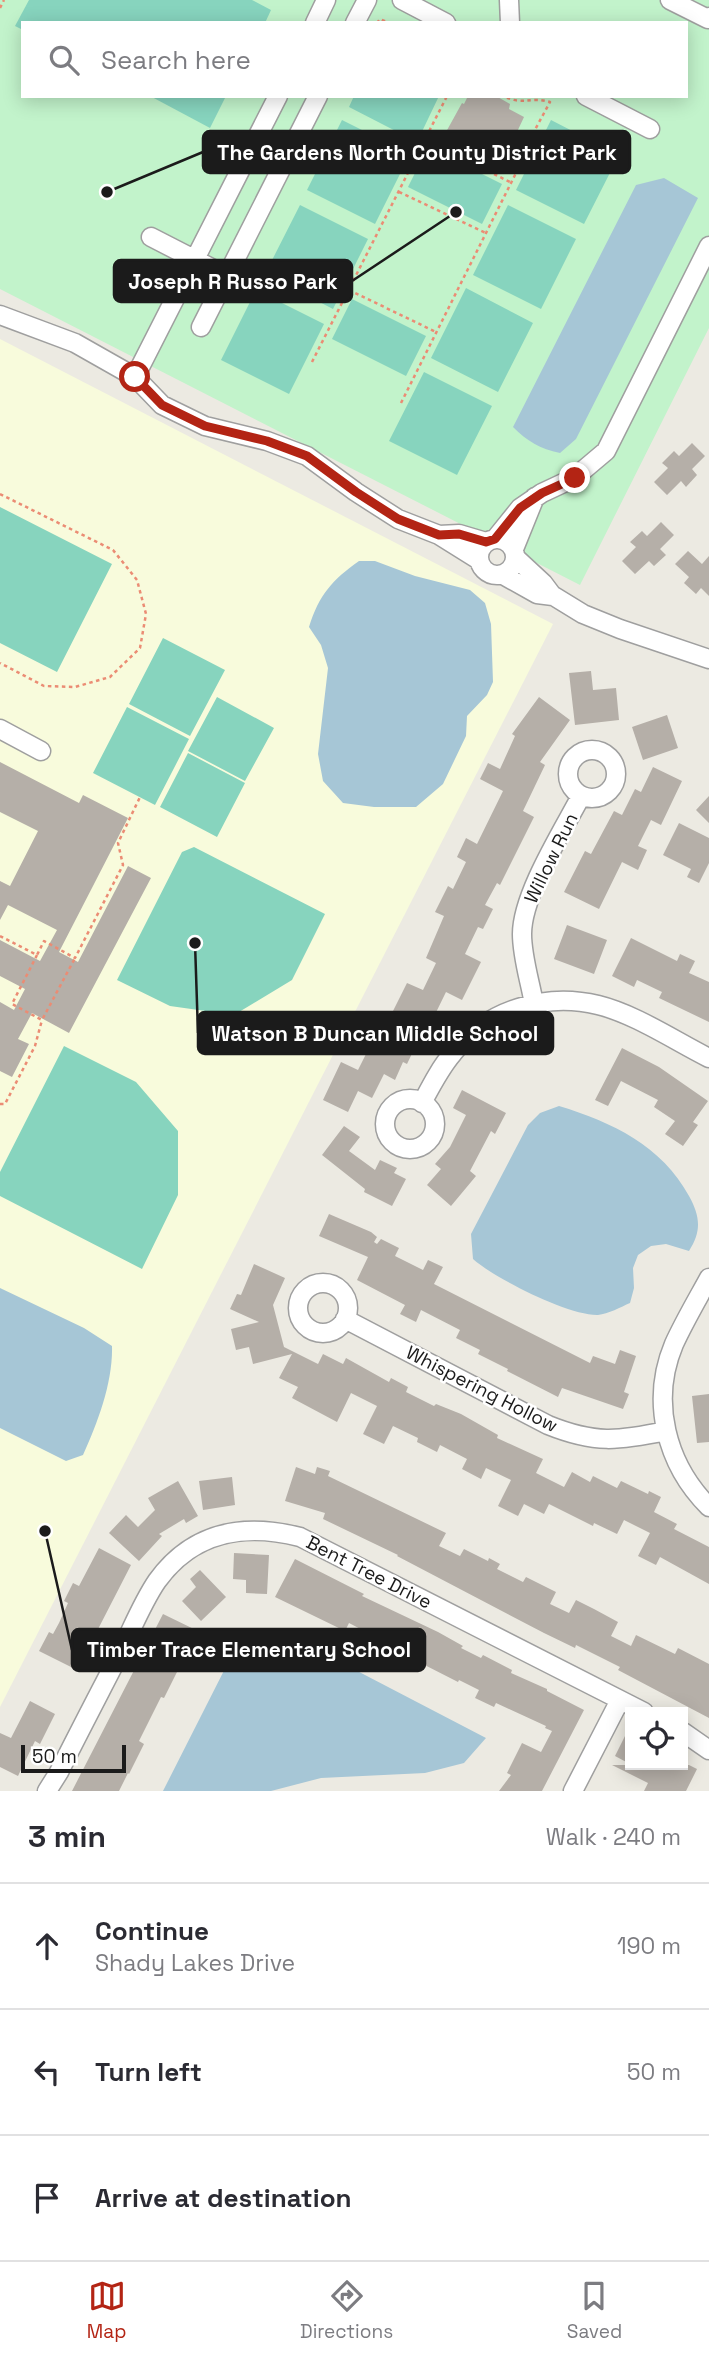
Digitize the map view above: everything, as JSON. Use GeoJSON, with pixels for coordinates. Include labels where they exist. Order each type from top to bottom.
{"type":"FeatureCollection","features":[{"type":"Feature","properties":{"kind":"street"},"geometry":{"type":"LineString","coordinates":[[316,21],[326,0]]}},
{"type":"Feature","properties":{"kind":"street"},"geometry":{"type":"LineString","coordinates":[[356,21],[367,0]]}},
{"type":"Feature","properties":{"kind":"street"},"geometry":{"type":"LineString","coordinates":[[402,0],[442,21]]}},
{"type":"Feature","properties":{"kind":"street"},"geometry":{"type":"LineString","coordinates":[[509,0],[510,21]]}},
{"type":"Feature","properties":{"kind":"street"},"geometry":{"type":"LineString","coordinates":[[670,0],[709,19]]}},
{"type":"Feature","properties":{"kind":"street"},"geometry":{"type":"LineString","coordinates":[[135,377],[277,98]]}},
{"type":"Feature","properties":{"kind":"street"},"geometry":{"type":"LineString","coordinates":[[201,327],[317,98]]}},
{"type":"Feature","properties":{"kind":"street"},"geometry":{"type":"LineString","coordinates":[[590,98],[650,129]]}},
{"type":"Feature","properties":{"kind":"street"},"geometry":{"type":"LineString","coordinates":[[151,237],[227,276]]}},
{"type":"Feature","properties":{"kind":"street"},"geometry":{"type":"LineString","coordinates":[[479,560],[480,550],[520,508],[575,478],[606,451],[709,246]]}},
{"type":"Feature","properties":{"kind":"street"},"geometry":{"type":"LineString","coordinates":[[0,315],[75,342],[135,377],[162,405],[205,426],[267,441],[307,456],[398,519],[439,535],[479,560],[487,573],[503,575],[537,594],[553,596]]}},
{"type":"Feature","properties":{"kind":"street"},"geometry":{"type":"LineString","coordinates":[[503,575],[512,568],[535,498]]}},
{"type":"Feature","properties":{"kind":"street"},"geometry":{"type":"LineString","coordinates":[[439,535],[459,534],[491,541],[506,541],[553,596],[583,614],[709,659]]}},
{"type":"Feature","properties":{"kind":"street"},"geometry":{"type":"LineString","coordinates":[[0,730],[41,751]]}},
{"type":"Feature","properties":{"kind":"street","name":"Willow Run"},"geometry":{"type":"LineString","coordinates":[[534,1004],[522,945],[525,912],[532,891],[581,796]]}},
{"type":"Feature","properties":{"kind":"street"},"geometry":{"type":"LineString","coordinates":[[422,1103],[441,1069],[469,1036],[496,1017],[534,1004],[567,1001],[599,1005],[619,1012],[709,1058]]}},
{"type":"Feature","properties":{"kind":"street"},"geometry":{"type":"LineString","coordinates":[[709,1278],[667,1364],[663,1407],[666,1431],[681,1471],[709,1507]]}},
{"type":"Feature","properties":{"kind":"street","name":"Whispering Hollow"},"geometry":{"type":"LineString","coordinates":[[345,1319],[548,1425],[573,1435],[603,1440],[627,1439],[666,1431]]}},
{"type":"Feature","properties":{"kind":"street","name":"Bent Tree Drive"},"geometry":{"type":"LineString","coordinates":[[47,1791],[157,1581],[184,1553],[208,1539],[238,1530],[258,1529],[300,1537],[634,1707]]}},
{"type":"Feature","properties":{"kind":"street"},"geometry":{"type":"LineString","coordinates":[[573,1791],[620,1700]]}},
{"type":"Feature","properties":{"kind":"street"},"geometry":{"type":"LineString","coordinates":[[688,1735],[709,1750]]}},
{"type":"Feature","properties":{"kind":"path"},"geometry":{"type":"LineString","coordinates":[[0,8],[4,0]]}},
{"type":"Feature","properties":{"kind":"path"},"geometry":{"type":"LineString","coordinates":[[312,362],[446,98]]}},
{"type":"Feature","properties":{"kind":"path"},"geometry":{"type":"LineString","coordinates":[[401,403],[550,102],[538,99],[515,103],[506,98]]}},
{"type":"Feature","properties":{"kind":"path"},"geometry":{"type":"LineString","coordinates":[[425,140],[512,183]]}},
{"type":"Feature","properties":{"kind":"path"},"geometry":{"type":"LineString","coordinates":[[399,192],[486,233]]}},
{"type":"Feature","properties":{"kind":"path"},"geometry":{"type":"LineString","coordinates":[[349,289],[436,332]]}},
{"type":"Feature","properties":{"kind":"path"},"geometry":{"type":"LineString","coordinates":[[0,494],[113,550],[137,579],[145,614],[140,648],[110,677],[75,688],[44,686],[0,663]]}},
{"type":"Feature","properties":{"kind":"path"},"geometry":{"type":"LineString","coordinates":[[0,1104],[5,1104],[35,1046],[42,1020],[123,865],[118,843],[140,797]]}},
{"type":"Feature","properties":{"kind":"path"},"geometry":{"type":"LineString","coordinates":[[0,936],[37,955]]}},
{"type":"Feature","properties":{"kind":"path"},"geometry":{"type":"LineString","coordinates":[[42,1020],[12,1004],[44,941],[75,958]]}},
{"type":"Feature","properties":{"kind":"shaded area"},"geometry":{"type":"Polygon","coordinates":[[[0,339],[553,624],[0,1707],[0,339]]]}},
{"type":"Feature","properties":{"kind":"green space"},"geometry":{"type":"Polygon","coordinates":[[[0,0],[709,0],[709,328],[580,585],[0,289],[0,0]]]}},
{"type":"Feature","properties":{"kind":"green space"},"geometry":{"type":"Polygon","coordinates":[[[29,0],[252,0],[271,10],[266,21],[21,21],[21,29],[15,26],[29,0]]]}},
{"type":"Feature","properties":{"kind":"green space"},"geometry":{"type":"Polygon","coordinates":[[[154,98],[225,98],[210,128],[154,98]]]}},
{"type":"Feature","properties":{"kind":"green space"},"geometry":{"type":"Polygon","coordinates":[[[353,98],[438,98],[417,142],[349,107],[353,98]]]}},
{"type":"Feature","properties":{"kind":"green space"},"geometry":{"type":"Polygon","coordinates":[[[342,120],[410,154],[375,224],[307,190],[342,120]]]}},
{"type":"Feature","properties":{"kind":"green space"},"geometry":{"type":"Polygon","coordinates":[[[551,120],[619,155],[584,224],[516,190],[551,120]]]}},
{"type":"Feature","properties":{"kind":"green space"},"geometry":{"type":"Polygon","coordinates":[[[428,147],[502,184],[482,224],[408,187],[428,147]]]}},
{"type":"Feature","properties":{"kind":"green space"},"geometry":{"type":"Polygon","coordinates":[[[300,205],[368,239],[333,309],[265,274],[300,205]]]}},
{"type":"Feature","properties":{"kind":"green space"},"geometry":{"type":"Polygon","coordinates":[[[508,205],[576,239],[541,309],[473,275],[508,205]]]}},
{"type":"Feature","properties":{"kind":"green space"},"geometry":{"type":"Polygon","coordinates":[[[466,288],[533,323],[498,392],[431,358],[466,288]]]}},
{"type":"Feature","properties":{"kind":"green space"},"geometry":{"type":"Polygon","coordinates":[[[256,290],[324,324],[289,394],[221,360],[256,290]]]}},
{"type":"Feature","properties":{"kind":"green space"},"geometry":{"type":"Polygon","coordinates":[[[352,299],[426,336],[406,376],[332,339],[352,299]]]}},
{"type":"Feature","properties":{"kind":"green space"},"geometry":{"type":"Polygon","coordinates":[[[424,372],[492,406],[457,475],[389,441],[424,372]]]}},
{"type":"Feature","properties":{"kind":"green space"},"geometry":{"type":"Polygon","coordinates":[[[0,507],[112,564],[57,672],[0,643],[0,507]]]}},
{"type":"Feature","properties":{"kind":"green space"},"geometry":{"type":"Polygon","coordinates":[[[163,638],[225,670],[190,736],[129,704],[163,638]]]}},
{"type":"Feature","properties":{"kind":"green space"},"geometry":{"type":"Polygon","coordinates":[[[217,697],[274,728],[245,781],[188,751],[217,697]]]}},
{"type":"Feature","properties":{"kind":"green space"},"geometry":{"type":"Polygon","coordinates":[[[127,707],[189,739],[155,805],[93,773],[127,707]]]}},
{"type":"Feature","properties":{"kind":"green space"},"geometry":{"type":"Polygon","coordinates":[[[188,753],[245,783],[217,837],[160,807],[188,753]]]}},
{"type":"Feature","properties":{"kind":"green space"},"geometry":{"type":"Polygon","coordinates":[[[194,847],[325,914],[292,980],[234,1015],[170,1006],[117,980],[182,852],[194,847]]]}},
{"type":"Feature","properties":{"kind":"green space"},"geometry":{"type":"Polygon","coordinates":[[[64,1046],[136,1082],[178,1131],[178,1195],[142,1269],[0,1196],[0,1172],[64,1046]]]}},
{"type":"Feature","properties":{"kind":"water"},"geometry":{"type":"Polygon","coordinates":[[[664,178],[698,198],[576,439],[560,453],[540,447],[513,427],[636,185],[664,178]]]}},
{"type":"Feature","properties":{"kind":"water"},"geometry":{"type":"Polygon","coordinates":[[[359,561],[375,561],[415,576],[470,590],[485,603],[491,624],[493,682],[487,695],[467,716],[466,736],[443,784],[416,807],[374,807],[343,803],[323,781],[318,754],[328,668],[321,645],[309,627],[317,606],[328,589],[359,561]]]}},
{"type":"Feature","properties":{"kind":"water"},"geometry":{"type":"Polygon","coordinates":[[[559,1106],[616,1128],[650,1150],[678,1178],[693,1203],[697,1217],[698,1230],[689,1251],[666,1244],[651,1246],[638,1255],[633,1268],[634,1288],[630,1303],[598,1315],[585,1314],[551,1303],[514,1285],[473,1259],[471,1234],[528,1125],[540,1113],[559,1106]]]}},
{"type":"Feature","properties":{"kind":"water"},"geometry":{"type":"Polygon","coordinates":[[[0,1288],[84,1328],[112,1346],[104,1402],[83,1455],[66,1461],[0,1428],[0,1288]]]}},
{"type":"Feature","properties":{"kind":"water"},"geometry":{"type":"Polygon","coordinates":[[[252,1628],[292,1637],[486,1738],[464,1763],[425,1773],[321,1778],[271,1791],[163,1791],[240,1639],[252,1628]]]}},
{"type":"Feature","properties":{"kind":"building"},"geometry":{"type":"Polygon","coordinates":[[[467,98],[500,98],[510,104],[509,109],[524,117],[503,162],[499,160],[496,166],[446,141],[446,132],[462,103],[464,104],[467,98]]]}},
{"type":"Feature","properties":{"kind":"building"},"geometry":{"type":"Polygon","coordinates":[[[692,443],[705,456],[692,469],[697,475],[686,487],[681,481],[667,495],[654,482],[668,468],[662,463],[674,451],[679,456],[692,443]]]}},
{"type":"Feature","properties":{"kind":"building"},"geometry":{"type":"Polygon","coordinates":[[[661,522],[674,535],[660,549],[666,555],[654,566],[649,561],[635,574],[622,561],[636,547],[630,542],[642,531],[647,536],[661,522]]]}},
{"type":"Feature","properties":{"kind":"building"},"geometry":{"type":"Polygon","coordinates":[[[688,551],[702,564],[709,556],[709,596],[701,588],[696,594],[684,583],[689,577],[675,564],[688,551]]]}},
{"type":"Feature","properties":{"kind":"building"},"geometry":{"type":"Polygon","coordinates":[[[591,671],[593,690],[616,688],[619,720],[575,725],[569,673],[591,671]]]}},
{"type":"Feature","properties":{"kind":"building"},"geometry":{"type":"Polygon","coordinates":[[[539,697],[570,720],[540,762],[545,765],[523,811],[534,817],[500,885],[497,883],[485,905],[493,909],[483,929],[478,927],[465,954],[481,962],[462,1000],[446,992],[423,1039],[420,1037],[407,1064],[403,1062],[395,1080],[384,1074],[372,1098],[358,1091],[348,1112],[323,1100],[341,1062],[358,1070],[371,1044],[363,1040],[372,1020],[385,1027],[407,983],[423,990],[436,963],[426,958],[444,916],[435,912],[448,886],[453,889],[466,862],[457,857],[466,838],[477,844],[503,791],[480,779],[488,763],[500,769],[515,736],[512,734],[539,697]]]}},
{"type":"Feature","properties":{"kind":"building"},"geometry":{"type":"Polygon","coordinates":[[[667,715],[678,748],[643,760],[632,727],[667,715]]]}},
{"type":"Feature","properties":{"kind":"building"},"geometry":{"type":"Polygon","coordinates":[[[0,762],[79,803],[83,795],[128,818],[59,952],[78,962],[128,866],[151,878],[69,1033],[32,1013],[18,1039],[29,1044],[12,1077],[0,1071],[0,1002],[14,1010],[25,989],[0,976],[0,940],[40,961],[57,930],[8,905],[0,920],[0,881],[10,886],[38,831],[0,812],[0,762]]]}},
{"type":"Feature","properties":{"kind":"building"},"geometry":{"type":"Polygon","coordinates":[[[653,767],[682,781],[661,825],[651,820],[638,846],[647,850],[638,870],[622,862],[599,909],[564,892],[585,851],[591,854],[614,811],[622,815],[635,789],[641,792],[653,767]]]}},
{"type":"Feature","properties":{"kind":"building"},"geometry":{"type":"Polygon","coordinates":[[[709,796],[709,823],[696,810],[709,796]]]}},
{"type":"Feature","properties":{"kind":"building"},"geometry":{"type":"Polygon","coordinates":[[[679,823],[709,838],[709,863],[699,883],[687,877],[691,869],[663,855],[679,823]]]}},
{"type":"Feature","properties":{"kind":"building"},"geometry":{"type":"Polygon","coordinates":[[[567,925],[607,940],[594,974],[554,959],[567,925]]]}},
{"type":"Feature","properties":{"kind":"building"},"geometry":{"type":"Polygon","coordinates":[[[631,938],[677,961],[680,954],[695,961],[689,973],[709,982],[709,1022],[659,998],[662,992],[637,980],[634,987],[612,976],[631,938]]]}},
{"type":"Feature","properties":{"kind":"building"},"geometry":{"type":"Polygon","coordinates":[[[622,1048],[659,1067],[708,1101],[693,1122],[698,1125],[683,1146],[665,1134],[675,1121],[654,1107],[658,1100],[621,1081],[608,1106],[595,1100],[622,1048]]]}},
{"type":"Feature","properties":{"kind":"building"},"geometry":{"type":"Polygon","coordinates":[[[462,1090],[506,1113],[495,1134],[491,1131],[470,1171],[476,1176],[451,1206],[427,1185],[441,1169],[435,1164],[450,1147],[466,1115],[453,1108],[462,1090]]]}},
{"type":"Feature","properties":{"kind":"building"},"geometry":{"type":"Polygon","coordinates":[[[344,1126],[360,1137],[349,1151],[375,1170],[380,1160],[397,1168],[394,1173],[406,1179],[392,1206],[364,1192],[365,1189],[322,1155],[344,1126]]]}},
{"type":"Feature","properties":{"kind":"building"},"geometry":{"type":"Polygon","coordinates":[[[329,1214],[371,1232],[377,1237],[374,1242],[377,1244],[381,1239],[399,1248],[395,1256],[423,1270],[428,1260],[443,1267],[434,1284],[590,1363],[593,1356],[615,1364],[620,1350],[636,1356],[624,1392],[629,1394],[623,1409],[562,1388],[558,1397],[478,1354],[480,1350],[456,1338],[460,1330],[421,1310],[416,1322],[400,1314],[405,1305],[357,1280],[368,1257],[319,1236],[329,1214]]]}},
{"type":"Feature","properties":{"kind":"building"},"geometry":{"type":"Polygon","coordinates":[[[254,1264],[285,1278],[273,1305],[284,1347],[318,1364],[323,1354],[343,1364],[346,1358],[389,1382],[391,1378],[408,1387],[406,1392],[434,1406],[436,1404],[461,1414],[498,1435],[497,1438],[543,1459],[536,1473],[564,1487],[572,1472],[590,1482],[593,1476],[617,1488],[621,1481],[661,1497],[654,1512],[677,1524],[674,1529],[709,1547],[709,1584],[660,1557],[656,1565],[638,1556],[650,1533],[624,1520],[617,1534],[594,1523],[593,1526],[549,1504],[544,1514],[524,1504],[518,1516],[498,1506],[511,1480],[486,1468],[481,1479],[462,1469],[467,1459],[440,1445],[437,1452],[417,1442],[418,1438],[393,1426],[384,1444],[363,1434],[377,1406],[351,1393],[337,1422],[292,1398],[298,1387],[279,1378],[292,1354],[253,1364],[249,1347],[236,1350],[231,1329],[259,1322],[230,1309],[237,1294],[241,1295],[254,1264]]]}},
{"type":"Feature","properties":{"kind":"building"},"geometry":{"type":"Polygon","coordinates":[[[709,1394],[709,1442],[697,1443],[692,1396],[709,1394]]]}},
{"type":"Feature","properties":{"kind":"building"},"geometry":{"type":"Polygon","coordinates":[[[296,1467],[315,1474],[317,1467],[330,1471],[328,1476],[446,1533],[439,1546],[460,1556],[464,1549],[488,1561],[489,1558],[500,1564],[497,1569],[523,1582],[526,1577],[556,1592],[550,1604],[569,1613],[576,1600],[594,1609],[618,1622],[611,1636],[631,1646],[636,1635],[675,1654],[678,1648],[709,1664],[709,1718],[618,1670],[620,1667],[576,1645],[575,1648],[544,1633],[398,1555],[323,1519],[325,1513],[285,1501],[296,1467]]]}},
{"type":"Feature","properties":{"kind":"building"},"geometry":{"type":"Polygon","coordinates":[[[232,1477],[235,1505],[203,1510],[199,1481],[232,1477]]]}},
{"type":"Feature","properties":{"kind":"building"},"geometry":{"type":"Polygon","coordinates":[[[178,1481],[198,1516],[186,1523],[184,1519],[159,1534],[162,1536],[139,1561],[109,1533],[126,1515],[138,1527],[155,1510],[148,1498],[178,1481]]]}},
{"type":"Feature","properties":{"kind":"building"},"geometry":{"type":"Polygon","coordinates":[[[99,1548],[131,1565],[77,1670],[39,1651],[49,1632],[53,1634],[59,1623],[68,1603],[64,1601],[73,1583],[79,1586],[99,1548]]]}},
{"type":"Feature","properties":{"kind":"building"},"geometry":{"type":"Polygon","coordinates":[[[234,1553],[269,1555],[267,1594],[246,1593],[246,1580],[233,1579],[234,1553]]]}},
{"type":"Feature","properties":{"kind":"building"},"geometry":{"type":"Polygon","coordinates":[[[295,1559],[364,1594],[362,1596],[438,1632],[463,1646],[461,1648],[481,1658],[483,1655],[512,1670],[511,1673],[584,1710],[542,1791],[499,1791],[511,1775],[507,1773],[522,1743],[541,1752],[552,1731],[496,1703],[494,1707],[475,1698],[479,1690],[459,1680],[458,1682],[407,1656],[405,1661],[389,1654],[393,1646],[349,1623],[345,1631],[275,1597],[295,1559]]]}},
{"type":"Feature","properties":{"kind":"building"},"geometry":{"type":"Polygon","coordinates":[[[200,1570],[226,1597],[201,1621],[182,1601],[196,1587],[190,1579],[200,1570]]]}},
{"type":"Feature","properties":{"kind":"building"},"geometry":{"type":"Polygon","coordinates":[[[163,1614],[200,1632],[194,1643],[188,1640],[175,1666],[179,1668],[139,1741],[144,1744],[129,1774],[119,1791],[72,1791],[163,1614]]]}},
{"type":"Feature","properties":{"kind":"building"},"geometry":{"type":"Polygon","coordinates":[[[30,1701],[55,1714],[40,1744],[35,1741],[18,1776],[0,1767],[0,1733],[11,1738],[30,1701]]]}},
{"type":"Feature","properties":{"kind":"building"},"geometry":{"type":"Polygon","coordinates":[[[625,1736],[625,1761],[615,1756],[625,1736]]]}},
{"type":"Feature","properties":{"kind":"building"},"geometry":{"type":"Polygon","coordinates":[[[612,1765],[625,1765],[625,1770],[688,1770],[688,1765],[697,1769],[686,1791],[644,1791],[648,1783],[612,1765]]]}},
{"type":"Feature","properties":{"kind":"place","name":"The Gardens North County District Park"},"geometry":{"type":"Point","coordinates":[107,192]}},
{"type":"Feature","properties":{"kind":"place","name":"Joseph R Russo Park"},"geometry":{"type":"Point","coordinates":[456,212]}},
{"type":"Feature","properties":{"kind":"place","name":"Watson B Duncan Middle School"},"geometry":{"type":"Point","coordinates":[195,943]}},
{"type":"Feature","properties":{"kind":"place","name":"Timber Trace Elementary School"},"geometry":{"type":"Point","coordinates":[45,1531]}},
{"type":"Feature","properties":{"kind":"route"},"geometry":{"type":"LineString","coordinates":[[135,377],[162,405],[205,426],[267,441],[307,456],[398,519],[439,535],[459,534],[486,542],[495,539],[520,508],[542,493],[575,478]]}}]}
